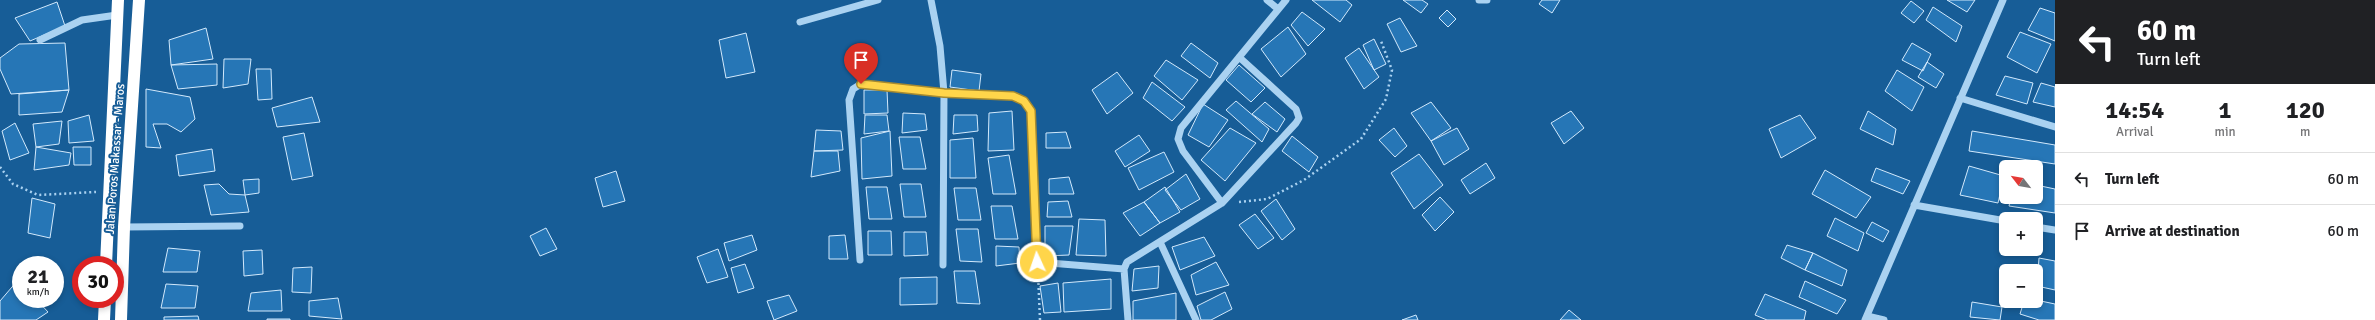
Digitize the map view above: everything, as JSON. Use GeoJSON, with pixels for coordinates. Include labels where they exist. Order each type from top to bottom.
{"type":"FeatureCollection","features":[{"type":"Feature","properties":{"kind":"highway","name":"Jalan Poros Makassar - Maros"},"geometry":{"type":"LineString","coordinates":[[106,256],[118,0]]}},
{"type":"Feature","properties":{"kind":"highway","name":"Jalan Poros Makassar - Maros"},"geometry":{"type":"LineString","coordinates":[[121,320],[124,227],[139,0]]}},
{"type":"Feature","properties":{"kind":"highway"},"geometry":{"type":"LineString","coordinates":[[104,320],[105,308]]}},
{"type":"Feature","properties":{"kind":"street"},"geometry":{"type":"LineString","coordinates":[[800,22],[878,0]]}},
{"type":"Feature","properties":{"kind":"street"},"geometry":{"type":"LineString","coordinates":[[931,0],[940,46],[944,93],[943,265]]}},
{"type":"Feature","properties":{"kind":"street"},"geometry":{"type":"LineString","coordinates":[[1267,0],[1278,9]]}},
{"type":"Feature","properties":{"kind":"street"},"geometry":{"type":"LineString","coordinates":[[1222,203],[1183,151],[1178,139],[1181,128],[1286,0]]}},
{"type":"Feature","properties":{"kind":"street"},"geometry":{"type":"LineString","coordinates":[[1479,0],[1487,0]]}},
{"type":"Feature","properties":{"kind":"street"},"geometry":{"type":"LineString","coordinates":[[1884,320],[1866,318],[2003,0]]}},
{"type":"Feature","properties":{"kind":"street"},"geometry":{"type":"LineString","coordinates":[[40,40],[82,20],[117,15]]}},
{"type":"Feature","properties":{"kind":"street"},"geometry":{"type":"LineString","coordinates":[[1128,320],[1124,269],[1127,262],[1134,256],[1160,242],[1222,203],[1296,124],[1299,118],[1296,109],[1239,57]]}},
{"type":"Feature","properties":{"kind":"street"},"geometry":{"type":"LineString","coordinates":[[860,260],[849,100],[853,89],[861,84],[944,93],[1013,96],[1024,101],[1031,111],[1037,262],[1124,269]]}},
{"type":"Feature","properties":{"kind":"street"},"geometry":{"type":"LineString","coordinates":[[1960,98],[2055,127]]}},
{"type":"Feature","properties":{"kind":"street"},"geometry":{"type":"LineString","coordinates":[[1914,205],[1999,220]]}},
{"type":"Feature","properties":{"kind":"street"},"geometry":{"type":"LineString","coordinates":[[124,227],[240,226]]}},
{"type":"Feature","properties":{"kind":"street"},"geometry":{"type":"LineString","coordinates":[[2043,228],[2055,230]]}},
{"type":"Feature","properties":{"kind":"street"},"geometry":{"type":"LineString","coordinates":[[1160,242],[1196,320]]}},
{"type":"Feature","properties":{"kind":"path"},"geometry":{"type":"LineString","coordinates":[[1222,203],[1267,199],[1304,180],[1361,139],[1386,99],[1392,70],[1381,41]]}},
{"type":"Feature","properties":{"kind":"path"},"geometry":{"type":"LineString","coordinates":[[0,167],[13,184],[38,195],[109,191]]}},
{"type":"Feature","properties":{"kind":"path"},"geometry":{"type":"LineString","coordinates":[[1037,262],[1040,320]]}},
{"type":"Feature","properties":{"kind":"building"},"geometry":{"type":"Polygon","coordinates":[[[1312,0],[1346,0],[1352,5],[1340,22],[1312,0]]]}},
{"type":"Feature","properties":{"kind":"building"},"geometry":{"type":"Polygon","coordinates":[[[1403,0],[1422,0],[1428,4],[1421,13],[1403,0]]]}},
{"type":"Feature","properties":{"kind":"building"},"geometry":{"type":"Polygon","coordinates":[[[1542,0],[1560,0],[1552,13],[1539,4],[1542,0]]]}},
{"type":"Feature","properties":{"kind":"building"},"geometry":{"type":"Polygon","coordinates":[[[1947,0],[1975,0],[1967,12],[1947,0]]]}},
{"type":"Feature","properties":{"kind":"building"},"geometry":{"type":"Polygon","coordinates":[[[1911,1],[1924,11],[1914,23],[1901,13],[1911,1]]]}},
{"type":"Feature","properties":{"kind":"building"},"geometry":{"type":"Polygon","coordinates":[[[57,2],[65,26],[30,41],[15,18],[57,2]]]}},
{"type":"Feature","properties":{"kind":"building"},"geometry":{"type":"Polygon","coordinates":[[[1933,7],[1962,26],[1956,42],[1926,20],[1933,7]]]}},
{"type":"Feature","properties":{"kind":"building"},"geometry":{"type":"Polygon","coordinates":[[[2040,8],[2055,13],[2055,41],[2028,30],[2040,8]]]}},
{"type":"Feature","properties":{"kind":"building"},"geometry":{"type":"Polygon","coordinates":[[[1447,10],[1456,19],[1448,27],[1439,18],[1447,10]]]}},
{"type":"Feature","properties":{"kind":"building"},"geometry":{"type":"Polygon","coordinates":[[[1302,12],[1325,29],[1308,46],[1291,25],[1302,12]]]}},
{"type":"Feature","properties":{"kind":"building"},"geometry":{"type":"Polygon","coordinates":[[[1400,18],[1417,46],[1401,52],[1387,24],[1400,18]]]}},
{"type":"Feature","properties":{"kind":"building"},"geometry":{"type":"Polygon","coordinates":[[[1288,27],[1306,54],[1281,77],[1261,49],[1288,27]]]}},
{"type":"Feature","properties":{"kind":"building"},"geometry":{"type":"Polygon","coordinates":[[[206,28],[213,59],[171,65],[169,40],[206,28]]]}},
{"type":"Feature","properties":{"kind":"building"},"geometry":{"type":"Polygon","coordinates":[[[2020,32],[2051,44],[2037,73],[2007,57],[2020,32]]]}},
{"type":"Feature","properties":{"kind":"building"},"geometry":{"type":"Polygon","coordinates":[[[746,33],[755,72],[726,78],[719,40],[746,33]]]}},
{"type":"Feature","properties":{"kind":"building"},"geometry":{"type":"Polygon","coordinates":[[[1374,39],[1386,64],[1374,70],[1363,45],[1374,39]]]}},
{"type":"Feature","properties":{"kind":"building"},"geometry":{"type":"Polygon","coordinates":[[[65,43],[69,90],[11,94],[0,69],[0,58],[19,44],[65,43]]]}},
{"type":"Feature","properties":{"kind":"building"},"geometry":{"type":"Polygon","coordinates":[[[1191,43],[1218,63],[1210,78],[1181,56],[1191,43]]]}},
{"type":"Feature","properties":{"kind":"building"},"geometry":{"type":"Polygon","coordinates":[[[1912,43],[1931,54],[1923,71],[1902,60],[1912,43]]]}},
{"type":"Feature","properties":{"kind":"building"},"geometry":{"type":"Polygon","coordinates":[[[1359,48],[1379,77],[1364,89],[1345,58],[1359,48]]]}},
{"type":"Feature","properties":{"kind":"building"},"geometry":{"type":"Polygon","coordinates":[[[224,59],[251,59],[248,84],[223,88],[224,59]]]}},
{"type":"Feature","properties":{"kind":"building"},"geometry":{"type":"Polygon","coordinates":[[[1166,60],[1198,80],[1182,100],[1154,76],[1166,60]]]}},
{"type":"Feature","properties":{"kind":"building"},"geometry":{"type":"Polygon","coordinates":[[[1927,62],[1944,74],[1936,88],[1918,77],[1927,62]]]}},
{"type":"Feature","properties":{"kind":"building"},"geometry":{"type":"Polygon","coordinates":[[[217,64],[217,85],[178,89],[171,65],[217,64]]]}},
{"type":"Feature","properties":{"kind":"building"},"geometry":{"type":"Polygon","coordinates":[[[1239,65],[1265,88],[1251,102],[1226,80],[1239,65]]]}},
{"type":"Feature","properties":{"kind":"building"},"geometry":{"type":"Polygon","coordinates":[[[256,69],[271,69],[272,99],[258,100],[256,69]]]}},
{"type":"Feature","properties":{"kind":"building"},"geometry":{"type":"Polygon","coordinates":[[[952,70],[981,74],[979,91],[950,87],[952,70]]]}},
{"type":"Feature","properties":{"kind":"building"},"geometry":{"type":"Polygon","coordinates":[[[1897,70],[1924,87],[1912,111],[1885,91],[1897,70]]]}},
{"type":"Feature","properties":{"kind":"building"},"geometry":{"type":"Polygon","coordinates":[[[1117,72],[1133,93],[1107,114],[1092,90],[1117,72]]]}},
{"type":"Feature","properties":{"kind":"building"},"geometry":{"type":"Polygon","coordinates":[[[2005,76],[2033,83],[2027,104],[1996,95],[2005,76]]]}},
{"type":"Feature","properties":{"kind":"building"},"geometry":{"type":"Polygon","coordinates":[[[1152,82],[1185,107],[1172,121],[1143,98],[1152,82]]]}},
{"type":"Feature","properties":{"kind":"building"},"geometry":{"type":"Polygon","coordinates":[[[2041,83],[2055,87],[2055,107],[2033,102],[2041,83]]]}},
{"type":"Feature","properties":{"kind":"building"},"geometry":{"type":"Polygon","coordinates":[[[146,89],[190,97],[195,119],[181,132],[167,124],[153,124],[161,148],[146,147],[146,89]]]}},
{"type":"Feature","properties":{"kind":"building"},"geometry":{"type":"Polygon","coordinates":[[[69,90],[62,112],[19,115],[19,94],[69,90]]]}},
{"type":"Feature","properties":{"kind":"building"},"geometry":{"type":"Polygon","coordinates":[[[864,90],[887,90],[888,113],[864,114],[864,90]]]}},
{"type":"Feature","properties":{"kind":"building"},"geometry":{"type":"Polygon","coordinates":[[[312,97],[320,122],[277,127],[272,108],[312,97]]]}},
{"type":"Feature","properties":{"kind":"building"},"geometry":{"type":"Polygon","coordinates":[[[1236,101],[1269,129],[1262,142],[1226,110],[1236,101]]]}},
{"type":"Feature","properties":{"kind":"building"},"geometry":{"type":"Polygon","coordinates":[[[1265,102],[1285,119],[1277,132],[1252,114],[1265,102]]]}},
{"type":"Feature","properties":{"kind":"building"},"geometry":{"type":"Polygon","coordinates":[[[1431,102],[1451,128],[1431,141],[1411,113],[1431,102]]]}},
{"type":"Feature","properties":{"kind":"building"},"geometry":{"type":"Polygon","coordinates":[[[1203,104],[1228,120],[1209,147],[1188,135],[1203,104]]]}},
{"type":"Feature","properties":{"kind":"building"},"geometry":{"type":"Polygon","coordinates":[[[1012,111],[1014,150],[988,151],[989,113],[1012,111]]]}},
{"type":"Feature","properties":{"kind":"building"},"geometry":{"type":"Polygon","coordinates":[[[1571,111],[1584,128],[1564,144],[1551,123],[1571,111]]]}},
{"type":"Feature","properties":{"kind":"building"},"geometry":{"type":"Polygon","coordinates":[[[1868,111],[1896,129],[1893,145],[1860,129],[1868,111]]]}},
{"type":"Feature","properties":{"kind":"building"},"geometry":{"type":"Polygon","coordinates":[[[903,113],[925,114],[927,130],[902,133],[903,113]]]}},
{"type":"Feature","properties":{"kind":"building"},"geometry":{"type":"Polygon","coordinates":[[[89,115],[94,141],[69,143],[68,121],[89,115]]]}},
{"type":"Feature","properties":{"kind":"building"},"geometry":{"type":"Polygon","coordinates":[[[865,115],[887,115],[889,131],[864,134],[865,115]]]}},
{"type":"Feature","properties":{"kind":"building"},"geometry":{"type":"Polygon","coordinates":[[[954,115],[977,115],[978,131],[953,134],[954,115]]]}},
{"type":"Feature","properties":{"kind":"building"},"geometry":{"type":"Polygon","coordinates":[[[1800,115],[1816,138],[1781,158],[1769,129],[1800,115]]]}},
{"type":"Feature","properties":{"kind":"building"},"geometry":{"type":"Polygon","coordinates":[[[62,121],[59,144],[36,147],[33,124],[62,121]]]}},
{"type":"Feature","properties":{"kind":"building"},"geometry":{"type":"Polygon","coordinates":[[[15,123],[29,153],[10,160],[2,131],[15,123]]]}},
{"type":"Feature","properties":{"kind":"building"},"geometry":{"type":"Polygon","coordinates":[[[1230,128],[1256,143],[1225,181],[1201,160],[1230,128]]]}},
{"type":"Feature","properties":{"kind":"building"},"geometry":{"type":"Polygon","coordinates":[[[1394,128],[1407,146],[1395,157],[1379,140],[1394,128]]]}},
{"type":"Feature","properties":{"kind":"building"},"geometry":{"type":"Polygon","coordinates":[[[1457,128],[1469,149],[1444,165],[1431,141],[1457,128]]]}},
{"type":"Feature","properties":{"kind":"building"},"geometry":{"type":"Polygon","coordinates":[[[816,130],[841,131],[843,150],[814,151],[816,130]]]}},
{"type":"Feature","properties":{"kind":"building"},"geometry":{"type":"Polygon","coordinates":[[[890,131],[892,176],[862,179],[861,138],[890,131]]]}},
{"type":"Feature","properties":{"kind":"building"},"geometry":{"type":"Polygon","coordinates":[[[1972,131],[2055,145],[2055,164],[2043,162],[2043,160],[2029,160],[1969,151],[1972,131]]]}},
{"type":"Feature","properties":{"kind":"building"},"geometry":{"type":"Polygon","coordinates":[[[1066,132],[1071,148],[1046,148],[1046,133],[1066,132]]]}},
{"type":"Feature","properties":{"kind":"building"},"geometry":{"type":"Polygon","coordinates":[[[304,133],[313,176],[292,180],[283,137],[304,133]]]}},
{"type":"Feature","properties":{"kind":"building"},"geometry":{"type":"Polygon","coordinates":[[[1139,135],[1150,151],[1125,167],[1115,151],[1139,135]]]}},
{"type":"Feature","properties":{"kind":"building"},"geometry":{"type":"Polygon","coordinates":[[[1292,136],[1318,157],[1309,172],[1282,151],[1292,136]]]}},
{"type":"Feature","properties":{"kind":"building"},"geometry":{"type":"Polygon","coordinates":[[[899,137],[920,137],[926,169],[903,169],[899,137]]]}},
{"type":"Feature","properties":{"kind":"building"},"geometry":{"type":"Polygon","coordinates":[[[973,138],[976,178],[950,178],[950,140],[973,138]]]}},
{"type":"Feature","properties":{"kind":"building"},"geometry":{"type":"Polygon","coordinates":[[[36,147],[71,153],[69,165],[34,170],[36,147]]]}},
{"type":"Feature","properties":{"kind":"building"},"geometry":{"type":"Polygon","coordinates":[[[73,147],[91,147],[91,165],[74,165],[73,147]]]}},
{"type":"Feature","properties":{"kind":"building"},"geometry":{"type":"Polygon","coordinates":[[[212,149],[215,171],[179,176],[176,155],[212,149]]]}},
{"type":"Feature","properties":{"kind":"building"},"geometry":{"type":"Polygon","coordinates":[[[814,151],[838,151],[840,171],[811,177],[814,151]]]}},
{"type":"Feature","properties":{"kind":"building"},"geometry":{"type":"Polygon","coordinates":[[[1164,152],[1174,172],[1139,190],[1128,168],[1164,152]]]}},
{"type":"Feature","properties":{"kind":"building"},"geometry":{"type":"Polygon","coordinates":[[[1419,154],[1443,185],[1414,209],[1391,173],[1419,154]]]}},
{"type":"Feature","properties":{"kind":"building"},"geometry":{"type":"Polygon","coordinates":[[[1009,155],[1016,194],[993,194],[988,158],[1009,155]]]}},
{"type":"Feature","properties":{"kind":"building"},"geometry":{"type":"Polygon","coordinates":[[[1486,163],[1495,178],[1470,194],[1461,180],[1486,163]]]}},
{"type":"Feature","properties":{"kind":"building"},"geometry":{"type":"Polygon","coordinates":[[[1969,166],[1999,175],[1998,203],[1960,195],[1969,166]]]}},
{"type":"Feature","properties":{"kind":"building"},"geometry":{"type":"Polygon","coordinates":[[[1876,168],[1910,181],[1903,194],[1871,181],[1876,168]]]}},
{"type":"Feature","properties":{"kind":"building"},"geometry":{"type":"Polygon","coordinates":[[[1825,170],[1871,197],[1856,218],[1812,194],[1825,170]]]}},
{"type":"Feature","properties":{"kind":"building"},"geometry":{"type":"Polygon","coordinates":[[[616,171],[625,201],[603,207],[595,178],[616,171]]]}},
{"type":"Feature","properties":{"kind":"building"},"geometry":{"type":"Polygon","coordinates":[[[1186,174],[1200,199],[1181,210],[1165,190],[1186,174]]]}},
{"type":"Feature","properties":{"kind":"building"},"geometry":{"type":"Polygon","coordinates":[[[1069,177],[1074,194],[1049,194],[1049,179],[1069,177]]]}},
{"type":"Feature","properties":{"kind":"building"},"geometry":{"type":"Polygon","coordinates":[[[259,179],[259,193],[245,195],[243,180],[259,179]]]}},
{"type":"Feature","properties":{"kind":"building"},"geometry":{"type":"Polygon","coordinates":[[[219,184],[229,194],[245,195],[249,212],[211,215],[204,185],[219,184]]]}},
{"type":"Feature","properties":{"kind":"building"},"geometry":{"type":"Polygon","coordinates":[[[900,184],[921,184],[926,217],[904,217],[900,184]]]}},
{"type":"Feature","properties":{"kind":"building"},"geometry":{"type":"Polygon","coordinates":[[[2043,186],[2055,189],[2055,213],[2009,206],[2009,204],[2043,204],[2043,186]]]}},
{"type":"Feature","properties":{"kind":"building"},"geometry":{"type":"Polygon","coordinates":[[[866,187],[887,187],[892,219],[869,219],[866,187]]]}},
{"type":"Feature","properties":{"kind":"building"},"geometry":{"type":"Polygon","coordinates":[[[1165,187],[1180,212],[1160,223],[1144,202],[1165,187]]]}},
{"type":"Feature","properties":{"kind":"building"},"geometry":{"type":"Polygon","coordinates":[[[954,188],[976,188],[981,220],[958,220],[954,188]]]}},
{"type":"Feature","properties":{"kind":"building"},"geometry":{"type":"Polygon","coordinates":[[[1440,197],[1454,212],[1435,231],[1422,215],[1440,197]]]}},
{"type":"Feature","properties":{"kind":"building"},"geometry":{"type":"Polygon","coordinates":[[[32,198],[55,204],[50,238],[28,233],[32,198]]]}},
{"type":"Feature","properties":{"kind":"building"},"geometry":{"type":"Polygon","coordinates":[[[1276,199],[1295,229],[1282,240],[1261,211],[1276,199]]]}},
{"type":"Feature","properties":{"kind":"building"},"geometry":{"type":"Polygon","coordinates":[[[1068,201],[1072,217],[1047,217],[1048,202],[1068,201]]]}},
{"type":"Feature","properties":{"kind":"building"},"geometry":{"type":"Polygon","coordinates":[[[1144,202],[1160,223],[1140,236],[1123,213],[1144,202]]]}},
{"type":"Feature","properties":{"kind":"building"},"geometry":{"type":"Polygon","coordinates":[[[991,206],[1012,206],[1018,239],[995,239],[991,206]]]}},
{"type":"Feature","properties":{"kind":"building"},"geometry":{"type":"Polygon","coordinates":[[[1255,214],[1274,238],[1258,249],[1239,225],[1255,214]]]}},
{"type":"Feature","properties":{"kind":"building"},"geometry":{"type":"Polygon","coordinates":[[[1835,218],[1864,233],[1858,251],[1827,236],[1835,218]]]}},
{"type":"Feature","properties":{"kind":"building"},"geometry":{"type":"Polygon","coordinates":[[[1079,219],[1105,220],[1106,256],[1076,255],[1079,219]]]}},
{"type":"Feature","properties":{"kind":"building"},"geometry":{"type":"Polygon","coordinates":[[[1872,222],[1889,231],[1883,242],[1866,233],[1872,222]]]}},
{"type":"Feature","properties":{"kind":"building"},"geometry":{"type":"Polygon","coordinates":[[[1045,226],[1073,226],[1069,255],[1045,256],[1045,226]]]}},
{"type":"Feature","properties":{"kind":"building"},"geometry":{"type":"Polygon","coordinates":[[[546,228],[557,249],[540,256],[530,236],[546,228]]]}},
{"type":"Feature","properties":{"kind":"building"},"geometry":{"type":"Polygon","coordinates":[[[956,229],[978,229],[982,262],[960,261],[956,229]]]}},
{"type":"Feature","properties":{"kind":"building"},"geometry":{"type":"Polygon","coordinates":[[[868,231],[891,231],[892,255],[868,255],[868,231]]]}},
{"type":"Feature","properties":{"kind":"building"},"geometry":{"type":"Polygon","coordinates":[[[904,232],[926,232],[928,255],[904,256],[904,232]]]}},
{"type":"Feature","properties":{"kind":"building"},"geometry":{"type":"Polygon","coordinates":[[[752,235],[757,250],[729,261],[724,243],[752,235]]]}},
{"type":"Feature","properties":{"kind":"building"},"geometry":{"type":"Polygon","coordinates":[[[845,235],[848,259],[829,259],[829,236],[845,235]]]}},
{"type":"Feature","properties":{"kind":"building"},"geometry":{"type":"Polygon","coordinates":[[[1204,237],[1215,256],[1180,270],[1172,247],[1204,237]]]}},
{"type":"Feature","properties":{"kind":"building"},"geometry":{"type":"Polygon","coordinates":[[[1787,245],[1813,253],[1805,270],[1781,258],[1787,245]]]}},
{"type":"Feature","properties":{"kind":"building"},"geometry":{"type":"Polygon","coordinates":[[[996,246],[1019,247],[1020,263],[996,266],[996,246]]]}},
{"type":"Feature","properties":{"kind":"building"},"geometry":{"type":"Polygon","coordinates":[[[168,248],[200,251],[197,272],[163,272],[168,248]]]}},
{"type":"Feature","properties":{"kind":"building"},"geometry":{"type":"Polygon","coordinates":[[[718,249],[728,277],[707,283],[697,257],[718,249]]]}},
{"type":"Feature","properties":{"kind":"building"},"geometry":{"type":"Polygon","coordinates":[[[262,250],[263,274],[244,276],[243,251],[262,250]]]}},
{"type":"Feature","properties":{"kind":"building"},"geometry":{"type":"Polygon","coordinates":[[[1813,253],[1847,270],[1842,286],[1805,270],[1813,253]]]}},
{"type":"Feature","properties":{"kind":"building"},"geometry":{"type":"Polygon","coordinates":[[[2039,258],[2055,261],[2055,290],[2043,287],[2043,264],[2039,264],[2039,258]]]}},
{"type":"Feature","properties":{"kind":"building"},"geometry":{"type":"Polygon","coordinates":[[[1216,262],[1229,285],[1196,295],[1191,275],[1216,262]]]}},
{"type":"Feature","properties":{"kind":"building"},"geometry":{"type":"Polygon","coordinates":[[[745,264],[754,288],[738,293],[731,268],[745,264]]]}},
{"type":"Feature","properties":{"kind":"building"},"geometry":{"type":"Polygon","coordinates":[[[1159,266],[1158,288],[1132,291],[1134,269],[1159,266]]]}},
{"type":"Feature","properties":{"kind":"building"},"geometry":{"type":"Polygon","coordinates":[[[312,267],[311,293],[292,292],[293,268],[312,267]]]}},
{"type":"Feature","properties":{"kind":"building"},"geometry":{"type":"Polygon","coordinates":[[[954,271],[975,271],[980,304],[957,303],[954,271]]]}},
{"type":"Feature","properties":{"kind":"building"},"geometry":{"type":"Polygon","coordinates":[[[937,277],[937,304],[900,305],[900,278],[937,277]]]}},
{"type":"Feature","properties":{"kind":"building"},"geometry":{"type":"Polygon","coordinates":[[[1111,279],[1111,309],[1064,312],[1063,283],[1111,279]]]}},
{"type":"Feature","properties":{"kind":"building"},"geometry":{"type":"Polygon","coordinates":[[[1805,281],[1846,300],[1837,314],[1799,297],[1805,281]]]}},
{"type":"Feature","properties":{"kind":"building"},"geometry":{"type":"Polygon","coordinates":[[[1058,283],[1061,312],[1044,313],[1040,286],[1058,283]]]}},
{"type":"Feature","properties":{"kind":"building"},"geometry":{"type":"Polygon","coordinates":[[[166,284],[198,286],[195,308],[161,308],[166,284]]]}},
{"type":"Feature","properties":{"kind":"building"},"geometry":{"type":"Polygon","coordinates":[[[12,287],[12,308],[44,308],[48,312],[36,320],[0,320],[0,301],[12,287]]]}},
{"type":"Feature","properties":{"kind":"building"},"geometry":{"type":"Polygon","coordinates":[[[281,290],[282,311],[248,311],[251,293],[281,290]]]}},
{"type":"Feature","properties":{"kind":"building"},"geometry":{"type":"Polygon","coordinates":[[[1225,292],[1232,309],[1211,320],[1201,320],[1197,306],[1225,292]]]}},
{"type":"Feature","properties":{"kind":"building"},"geometry":{"type":"Polygon","coordinates":[[[1176,293],[1176,320],[1133,320],[1133,301],[1176,293]]]}},
{"type":"Feature","properties":{"kind":"building"},"geometry":{"type":"Polygon","coordinates":[[[1765,294],[1806,311],[1804,320],[1767,320],[1755,315],[1765,294]]]}},
{"type":"Feature","properties":{"kind":"building"},"geometry":{"type":"Polygon","coordinates":[[[789,295],[797,311],[774,320],[767,301],[789,295]]]}},
{"type":"Feature","properties":{"kind":"building"},"geometry":{"type":"Polygon","coordinates":[[[338,298],[342,319],[309,316],[309,301],[338,298]]]}},
{"type":"Feature","properties":{"kind":"building"},"geometry":{"type":"Polygon","coordinates":[[[2043,301],[2055,304],[2055,320],[2039,320],[2020,314],[2022,308],[2043,308],[2043,301]]]}},
{"type":"Feature","properties":{"kind":"building"},"geometry":{"type":"Polygon","coordinates":[[[1972,302],[2002,308],[2000,320],[1970,317],[1972,302]]]}},
{"type":"Feature","properties":{"kind":"building"},"geometry":{"type":"Polygon","coordinates":[[[1569,310],[1581,320],[1560,320],[1569,310]]]}},
{"type":"Feature","properties":{"kind":"building"},"geometry":{"type":"Polygon","coordinates":[[[1416,315],[1418,320],[1402,320],[1416,315]]]}},
{"type":"Feature","properties":{"kind":"building"},"geometry":{"type":"Polygon","coordinates":[[[198,316],[199,320],[164,320],[164,317],[198,316]]]}},
{"type":"Feature","properties":{"kind":"building"},"geometry":{"type":"Polygon","coordinates":[[[290,319],[290,320],[267,320],[290,319]]]}},
{"type":"Feature","properties":{"kind":"route"},"geometry":{"type":"LineString","coordinates":[[861,84],[944,93],[1013,96],[1024,101],[1031,111],[1037,262]]}}]}
